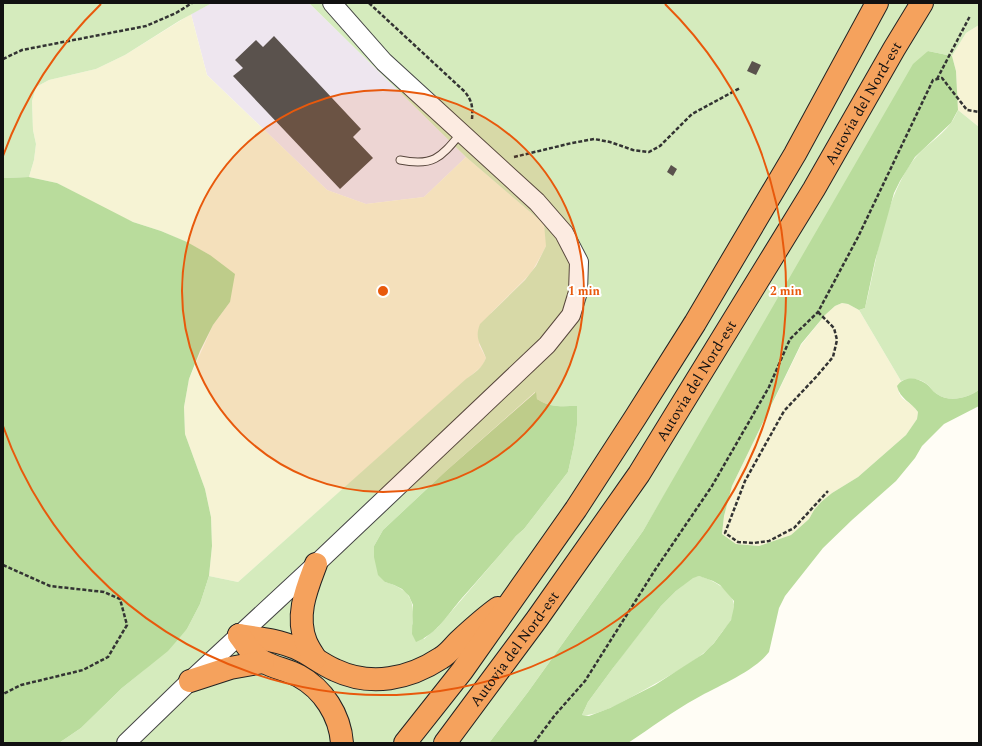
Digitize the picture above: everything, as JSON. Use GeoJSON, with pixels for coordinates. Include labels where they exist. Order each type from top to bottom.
{"type":"FeatureCollection","features":[{"type":"Feature","properties":{"kind":"highway","name":"Autovia del Nord-est"},"geometry":{"type":"LineString","coordinates":[[406,743],[462,671],[635,418],[695,323],[795,154],[877,3]]}},
{"type":"Feature","properties":{"kind":"highway","name":"Autovia del Nord-est"},"geometry":{"type":"LineString","coordinates":[[445,743],[537,619],[639,474],[814,189],[894,48],[922,3]]}},
{"type":"Feature","properties":{"kind":"highway"},"geometry":{"type":"LineString","coordinates":[[315,658],[306,642],[302,630],[301,615],[306,593],[316,564]]}},
{"type":"Feature","properties":{"kind":"highway"},"geometry":{"type":"LineString","coordinates":[[239,635],[289,646],[315,658],[334,670],[351,677],[371,680],[393,678],[415,672],[442,657],[484,618],[515,595]]}},
{"type":"Feature","properties":{"kind":"highway"},"geometry":{"type":"LineString","coordinates":[[239,635],[249,649],[263,662],[298,675],[314,687],[326,700],[335,716],[342,743]]}},
{"type":"Feature","properties":{"kind":"highway"},"geometry":{"type":"LineString","coordinates":[[190,680],[230,668],[263,662]]}},
{"type":"Feature","properties":{"kind":"street"},"geometry":{"type":"LineString","coordinates":[[126,743],[190,680],[316,564],[547,346],[571,315],[578,292],[579,262],[564,233],[537,202],[384,62],[332,3]]}},
{"type":"Feature","properties":{"kind":"lane"},"geometry":{"type":"LineString","coordinates":[[400,160],[415,163],[429,162],[444,154],[462,133]]}},
{"type":"Feature","properties":{"kind":"path"},"geometry":{"type":"LineString","coordinates":[[3,59],[22,50],[146,26],[176,13],[192,3]]}},
{"type":"Feature","properties":{"kind":"path"},"geometry":{"type":"LineString","coordinates":[[368,3],[459,86],[469,97],[472,104],[472,120],[469,128],[462,133]]}},
{"type":"Feature","properties":{"kind":"path"},"geometry":{"type":"LineString","coordinates":[[937,79],[970,16]]}},
{"type":"Feature","properties":{"kind":"path"},"geometry":{"type":"LineString","coordinates":[[534,743],[555,715],[585,681],[655,570],[712,486],[769,387],[790,340],[818,312],[858,237],[933,80],[942,78],[967,110],[979,112]]}},
{"type":"Feature","properties":{"kind":"path"},"geometry":{"type":"LineString","coordinates":[[495,163],[572,143],[594,139],[610,142],[633,150],[649,152],[660,146],[692,114],[740,88]]}},
{"type":"Feature","properties":{"kind":"path"},"geometry":{"type":"LineString","coordinates":[[818,312],[834,328],[838,340],[833,356],[816,377],[784,411],[745,481],[725,533],[730,538],[738,542],[754,543],[769,541],[794,528],[828,491]]}},
{"type":"Feature","properties":{"kind":"path"},"geometry":{"type":"LineString","coordinates":[[3,566],[50,586],[104,592],[120,599],[126,625],[108,657],[84,670],[21,685],[3,694]]}},
{"type":"Feature","properties":{"kind":"shaded area"},"geometry":{"type":"Polygon","coordinates":[[[212,3],[309,3],[466,157],[424,197],[366,204],[327,190],[207,75],[191,14],[212,3]]]}},
{"type":"Feature","properties":{"kind":"shaded area"},"geometry":{"type":"Polygon","coordinates":[[[191,14],[207,75],[327,190],[366,204],[424,197],[466,157],[544,224],[546,239],[546,246],[531,273],[491,313],[479,345],[486,358],[483,365],[238,582],[209,576],[212,546],[211,517],[205,489],[185,434],[184,407],[189,379],[213,325],[230,302],[210,255],[161,231],[133,222],[109,211],[57,183],[29,177],[34,160],[36,144],[33,130],[32,101],[36,87],[49,80],[96,69],[125,55],[191,14]]]}},
{"type":"Feature","properties":{"kind":"shaded area"},"geometry":{"type":"Polygon","coordinates":[[[979,25],[979,127],[958,110],[956,71],[952,56],[966,33],[979,25]]]}},
{"type":"Feature","properties":{"kind":"shaded area"},"geometry":{"type":"Polygon","coordinates":[[[842,303],[848,304],[859,310],[901,381],[898,386],[899,393],[902,398],[913,406],[918,412],[917,419],[906,435],[858,477],[832,493],[821,502],[809,519],[791,535],[759,546],[736,544],[722,534],[724,516],[732,486],[801,345],[825,315],[835,306],[842,303]]]}},
{"type":"Feature","properties":{"kind":"green space"},"geometry":{"type":"Polygon","coordinates":[[[3,3],[212,3],[179,21],[125,55],[96,69],[49,80],[36,87],[32,101],[33,130],[36,144],[34,160],[29,177],[3,178],[3,3]]]}},
{"type":"Feature","properties":{"kind":"green space"},"geometry":{"type":"Polygon","coordinates":[[[309,3],[979,3],[979,25],[966,33],[952,56],[928,51],[643,531],[528,692],[489,743],[59,743],[81,728],[122,688],[144,670],[187,629],[200,604],[209,576],[238,582],[482,365],[486,358],[478,338],[478,329],[480,324],[525,280],[536,266],[546,246],[544,224],[466,157],[309,3]],[[535,392],[446,471],[383,530],[374,546],[385,582],[400,588],[409,597],[413,608],[412,624],[424,639],[438,627],[516,536],[524,529],[568,472],[577,425],[577,406],[551,405],[537,399],[535,392]]]}},
{"type":"Feature","properties":{"kind":"green space"},"geometry":{"type":"Polygon","coordinates":[[[928,51],[952,56],[956,71],[958,110],[951,123],[915,157],[894,193],[875,261],[865,308],[859,310],[848,304],[842,303],[835,306],[825,315],[801,344],[732,486],[724,516],[722,534],[736,544],[759,546],[791,535],[809,519],[821,502],[832,493],[858,477],[906,435],[917,419],[918,412],[898,390],[897,386],[903,380],[910,378],[922,381],[942,397],[953,399],[964,397],[979,390],[979,406],[944,424],[922,446],[915,458],[896,481],[823,548],[785,596],[779,608],[769,652],[755,666],[736,678],[688,703],[628,743],[489,743],[528,692],[643,531],[913,64],[928,51]],[[699,576],[693,578],[676,591],[661,606],[588,702],[582,715],[589,716],[610,708],[655,685],[703,654],[714,643],[731,620],[734,601],[720,585],[699,576]]]}},
{"type":"Feature","properties":{"kind":"green space"},"geometry":{"type":"Polygon","coordinates":[[[958,110],[979,127],[979,390],[964,397],[953,399],[942,397],[922,381],[908,379],[901,381],[859,310],[865,308],[882,232],[894,195],[902,178],[916,157],[947,128],[958,110]]]}},
{"type":"Feature","properties":{"kind":"green space"},"geometry":{"type":"Polygon","coordinates":[[[29,177],[57,183],[133,222],[161,231],[187,242],[210,255],[235,274],[230,302],[213,325],[200,351],[189,379],[184,407],[185,434],[205,489],[211,517],[212,546],[209,576],[200,604],[187,629],[168,651],[122,688],[81,728],[59,743],[3,743],[3,178],[29,177]]]}},
{"type":"Feature","properties":{"kind":"green space"},"geometry":{"type":"Polygon","coordinates":[[[536,392],[537,399],[547,404],[556,406],[577,406],[577,425],[568,472],[524,529],[516,536],[442,623],[430,634],[416,642],[412,634],[413,605],[409,596],[402,589],[385,582],[378,575],[374,557],[374,546],[383,530],[446,471],[536,392]]]}},
{"type":"Feature","properties":{"kind":"green space"},"geometry":{"type":"Polygon","coordinates":[[[699,576],[721,586],[732,598],[734,605],[734,612],[731,620],[712,645],[700,656],[685,666],[624,701],[597,713],[582,715],[588,702],[661,606],[693,577],[699,576]]]}},
{"type":"Feature","properties":{"kind":"building"},"geometry":{"type":"Polygon","coordinates":[[[274,36],[361,129],[353,137],[373,158],[340,189],[233,76],[243,68],[235,60],[256,40],[263,47],[274,36]]]}},
{"type":"Feature","properties":{"kind":"building"},"geometry":{"type":"Polygon","coordinates":[[[752,61],[761,65],[756,75],[747,71],[752,61]]]}},
{"type":"Feature","properties":{"kind":"building"},"geometry":{"type":"Polygon","coordinates":[[[671,165],[677,169],[673,176],[667,172],[671,165]]]}}]}
